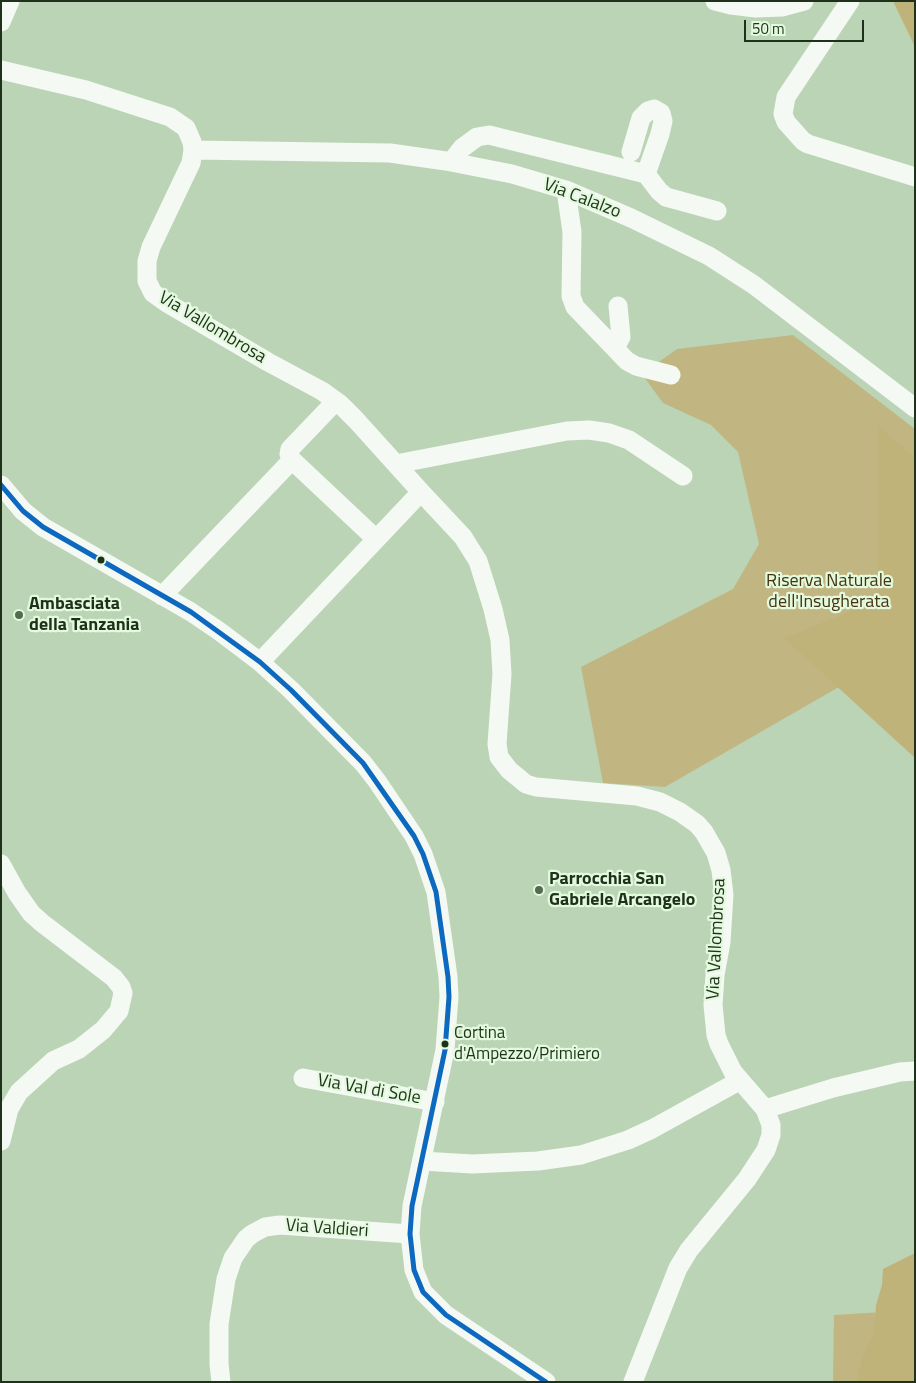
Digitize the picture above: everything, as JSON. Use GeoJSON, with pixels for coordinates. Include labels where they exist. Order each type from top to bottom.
{"type":"FeatureCollection","features":[{"type":"Feature","properties":{"kind":"street"},"geometry":{"type":"LineString","coordinates":[[1,22],[10,1]]}},
{"type":"Feature","properties":{"kind":"street"},"geometry":{"type":"LineString","coordinates":[[715,1],[731,6],[756,8],[782,7],[804,1]]}},
{"type":"Feature","properties":{"kind":"street"},"geometry":{"type":"LineString","coordinates":[[850,1],[786,97],[783,114],[786,122],[808,144],[915,177]]}},
{"type":"Feature","properties":{"kind":"street"},"geometry":{"type":"LineString","coordinates":[[1,70],[86,90],[170,118],[186,128],[191,136],[193,150]]}},
{"type":"Feature","properties":{"kind":"street"},"geometry":{"type":"LineString","coordinates":[[631,152],[641,118],[654,109],[661,113],[663,120],[660,134],[646,174]]}},
{"type":"Feature","properties":{"kind":"street"},"geometry":{"type":"LineString","coordinates":[[451,162],[462,148],[477,137],[489,135],[646,174],[666,197],[717,211]]}},
{"type":"Feature","properties":{"kind":"street","name":"Via Calalzo"},"geometry":{"type":"LineString","coordinates":[[193,150],[390,153],[512,174],[566,190],[631,218],[709,256],[754,285],[915,408]]}},
{"type":"Feature","properties":{"kind":"street","name":"Via Vallombrosa"},"geometry":{"type":"LineString","coordinates":[[193,150],[189,168],[148,254],[146,276],[150,288],[167,303],[322,391],[336,401],[356,420],[463,536],[474,552],[482,571],[493,609],[501,652],[502,674],[496,731],[497,751],[509,770],[526,784],[637,796],[660,802],[680,812],[696,824],[704,832],[716,853],[721,870],[724,895],[721,942],[715,975],[714,1023],[719,1044],[739,1081],[768,1116],[771,1130],[770,1142],[734,1196],[689,1250],[678,1268],[633,1382]]}},
{"type":"Feature","properties":{"kind":"street"},"geometry":{"type":"LineString","coordinates":[[566,190],[572,232],[570,296],[575,307],[627,361],[636,366],[671,375]]}},
{"type":"Feature","properties":{"kind":"street"},"geometry":{"type":"LineString","coordinates":[[615,348],[621,337],[618,306]]}},
{"type":"Feature","properties":{"kind":"street"},"geometry":{"type":"LineString","coordinates":[[336,401],[290,448],[289,454],[292,460],[376,539]]}},
{"type":"Feature","properties":{"kind":"street"},"geometry":{"type":"LineString","coordinates":[[396,464],[567,431],[589,430],[609,433],[629,440],[683,476]]}},
{"type":"Feature","properties":{"kind":"street"},"geometry":{"type":"LineString","coordinates":[[162,596],[292,460]]}},
{"type":"Feature","properties":{"kind":"street"},"geometry":{"type":"LineString","coordinates":[[1,485],[23,511],[43,527],[219,631],[260,662],[291,690],[366,767],[407,825],[427,864],[436,892],[449,990],[445,1050],[413,1197],[410,1234],[411,1254],[416,1277],[423,1292],[455,1322],[546,1382]]}},
{"type":"Feature","properties":{"kind":"street"},"geometry":{"type":"LineString","coordinates":[[260,662],[421,492]]}},
{"type":"Feature","properties":{"kind":"street"},"geometry":{"type":"LineString","coordinates":[[1,864],[17,893],[42,923],[114,978],[121,987],[123,996],[119,1011],[103,1030],[79,1049],[53,1061],[19,1092],[6,1115],[1,1142]]}},
{"type":"Feature","properties":{"kind":"street"},"geometry":{"type":"LineString","coordinates":[[764,1110],[833,1088],[900,1072],[915,1071]]}},
{"type":"Feature","properties":{"kind":"street","name":"Via Val di Sole"},"geometry":{"type":"LineString","coordinates":[[303,1078],[435,1102]]}},
{"type":"Feature","properties":{"kind":"street"},"geometry":{"type":"LineString","coordinates":[[422,1161],[472,1164],[538,1161],[581,1155],[628,1140],[652,1129],[739,1081]]}},
{"type":"Feature","properties":{"kind":"street","name":"Via Valdieri"},"geometry":{"type":"LineString","coordinates":[[221,1382],[219,1334],[226,1279],[234,1258],[252,1234],[265,1227],[280,1224],[410,1234]]}},
{"type":"Feature","properties":{"kind":"green space","name":"Riserva Naturale dell'Insugherata"},"geometry":{"type":"Polygon","coordinates":[[[793,335],[915,429],[915,732],[865,672],[665,787],[603,783],[581,667],[733,589],[759,544],[738,452],[711,425],[663,403],[642,374],[677,349],[793,335]]]}},
{"type":"Feature","properties":{"kind":"green space"},"geometry":{"type":"Polygon","coordinates":[[[915,1310],[915,1382],[833,1382],[834,1315],[915,1310]]]}},
{"type":"Feature","properties":{"kind":"shaded area"},"geometry":{"type":"Polygon","coordinates":[[[893,1],[915,1],[915,47],[893,1]]]}},
{"type":"Feature","properties":{"kind":"shaded area"},"geometry":{"type":"Polygon","coordinates":[[[878,425],[915,458],[915,758],[784,638],[878,600],[878,425]]]}},
{"type":"Feature","properties":{"kind":"shaded area"},"geometry":{"type":"Polygon","coordinates":[[[915,1253],[915,1382],[856,1382],[862,1358],[874,1333],[876,1305],[882,1285],[883,1269],[915,1253]]]}},
{"type":"Feature","properties":{"kind":"transit line"},"geometry":{"type":"LineString","coordinates":[[1,485],[23,511],[43,527],[191,612],[260,662],[291,690],[363,763],[414,836],[423,854],[436,892],[449,997],[445,1050],[412,1206],[410,1234],[414,1270],[423,1292],[446,1315],[546,1382]]}},
{"type":"Feature","properties":{"kind":"place","name":"Ambasciata della Tanzania"},"geometry":{"type":"Point","coordinates":[19,615]}},
{"type":"Feature","properties":{"kind":"place","name":"Parrocchia San Gabriele Arcangelo"},"geometry":{"type":"Point","coordinates":[539,890]}},
{"type":"Feature","properties":{"kind":"place","name":"Cortina d'Ampezzo/Primiero"},"geometry":{"type":"Point","coordinates":[445,1044]}}]}
